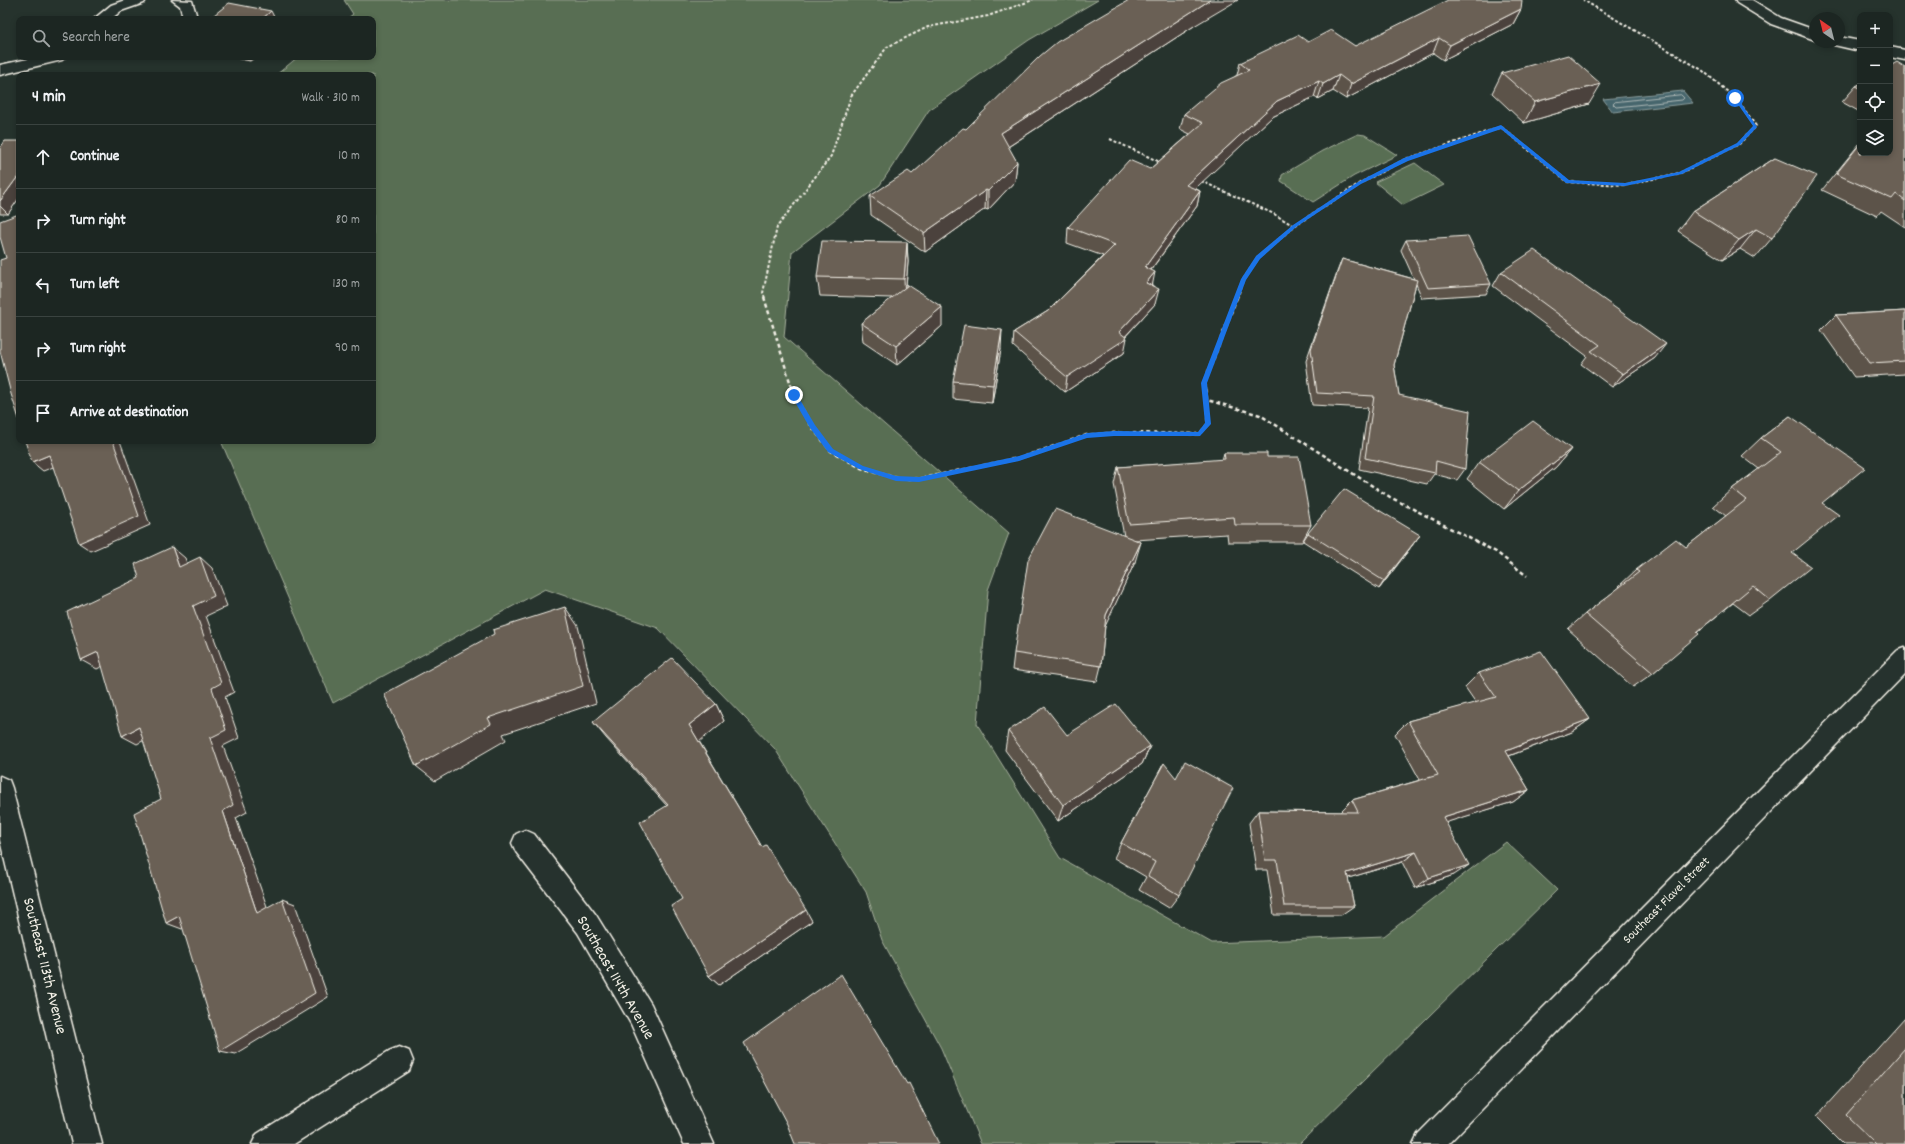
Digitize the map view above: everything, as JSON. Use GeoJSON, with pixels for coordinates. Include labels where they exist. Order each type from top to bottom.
{"type":"FeatureCollection","features":[{"type":"Feature","properties":{"kind":"street"},"geometry":{"type":"LineString","coordinates":[[105,16],[116,8],[139,0]]}},
{"type":"Feature","properties":{"kind":"street"},"geometry":{"type":"LineString","coordinates":[[179,0],[187,4],[188,16]]}},
{"type":"Feature","properties":{"kind":"street"},"geometry":{"type":"LineString","coordinates":[[1742,0],[1776,21],[1809,33]]}},
{"type":"Feature","properties":{"kind":"street"},"geometry":{"type":"LineString","coordinates":[[1845,43],[1857,45]]}},
{"type":"Feature","properties":{"kind":"street"},"geometry":{"type":"LineString","coordinates":[[1893,53],[1905,55]]}},
{"type":"Feature","properties":{"kind":"street"},"geometry":{"type":"LineString","coordinates":[[0,62],[16,56]]}},
{"type":"Feature","properties":{"kind":"street"},"geometry":{"type":"LineString","coordinates":[[0,70],[44,60]]}},
{"type":"Feature","properties":{"kind":"street","name":"Southeast Flavel Street"},"geometry":{"type":"LineString","coordinates":[[1428,1144],[1905,658]]}},
{"type":"Feature","properties":{"kind":"street","name":"Southeast 113th Avenue"},"geometry":{"type":"LineString","coordinates":[[0,788],[87,1144]]}},
{"type":"Feature","properties":{"kind":"street","name":"Southeast 114th Avenue"},"geometry":{"type":"LineString","coordinates":[[525,843],[587,924],[640,1014],[699,1144]]}},
{"type":"Feature","properties":{"kind":"street"},"geometry":{"type":"LineString","coordinates":[[267,1144],[399,1061]]}},
{"type":"Feature","properties":{"kind":"path"},"geometry":{"type":"LineString","coordinates":[[1032,0],[988,16],[928,27],[887,47],[851,96],[831,156],[777,227],[763,293],[794,395],[812,427],[831,450],[861,468],[896,478],[919,479],[1019,458],[1087,435],[1200,434],[1208,424],[1207,400],[1204,383],[1244,279],[1258,258],[1294,226],[1360,183],[1406,159],[1501,127],[1568,182],[1625,185],[1680,173],[1738,144],[1756,126],[1735,98],[1702,70],[1583,0]]}},
{"type":"Feature","properties":{"kind":"path"},"geometry":{"type":"LineString","coordinates":[[1110,139],[1167,165]]}},
{"type":"Feature","properties":{"kind":"path"},"geometry":{"type":"LineString","coordinates":[[1196,178],[1274,214],[1294,226]]}},
{"type":"Feature","properties":{"kind":"path"},"geometry":{"type":"LineString","coordinates":[[1207,400],[1260,415],[1390,497],[1496,552],[1527,576]]}},
{"type":"Feature","properties":{"kind":"green space"},"geometry":{"type":"Polygon","coordinates":[[[344,0],[1098,0],[1029,40],[929,110],[880,185],[792,252],[784,337],[1009,533],[988,590],[977,724],[1060,858],[1212,943],[1384,936],[1506,842],[1557,890],[1299,1144],[981,1144],[941,1048],[882,940],[866,892],[775,749],[658,628],[545,589],[333,703],[222,444],[376,444],[376,72],[280,72],[294,60],[376,60],[376,16],[351,16],[353,14],[344,0]]]}},
{"type":"Feature","properties":{"kind":"green space"},"geometry":{"type":"Polygon","coordinates":[[[1358,134],[1365,135],[1397,155],[1354,176],[1313,202],[1281,181],[1282,175],[1322,151],[1358,134]]]}},
{"type":"Feature","properties":{"kind":"green space"},"geometry":{"type":"Polygon","coordinates":[[[1415,163],[1444,185],[1403,205],[1375,182],[1415,163]]]}},
{"type":"Feature","properties":{"kind":"water"},"geometry":{"type":"Polygon","coordinates":[[[1683,91],[1693,103],[1613,112],[1603,99],[1683,91]]]}},
{"type":"Feature","properties":{"kind":"building"},"geometry":{"type":"Polygon","coordinates":[[[1129,0],[1210,0],[1001,133],[1017,162],[988,191],[986,190],[924,233],[870,196],[908,171],[912,174],[963,128],[966,129],[1040,56],[1057,42],[1129,0]]]}},
{"type":"Feature","properties":{"kind":"building"},"geometry":{"type":"Polygon","coordinates":[[[1448,0],[1522,0],[1521,9],[1450,45],[1439,38],[1351,84],[1339,75],[1323,84],[1319,81],[1277,101],[1186,185],[1200,191],[1145,267],[1155,272],[1146,283],[1159,289],[1119,332],[1127,338],[1067,377],[1014,332],[1048,311],[1115,245],[1068,227],[1129,160],[1150,169],[1203,123],[1184,114],[1221,83],[1249,70],[1240,63],[1298,35],[1308,42],[1331,30],[1355,46],[1448,0]]]}},
{"type":"Feature","properties":{"kind":"building"},"geometry":{"type":"Polygon","coordinates":[[[229,3],[271,11],[265,16],[213,16],[229,3]]]}},
{"type":"Feature","properties":{"kind":"building"},"geometry":{"type":"Polygon","coordinates":[[[1568,55],[1601,84],[1535,102],[1502,73],[1568,55]]]}},
{"type":"Feature","properties":{"kind":"building"},"geometry":{"type":"Polygon","coordinates":[[[1897,62],[1905,67],[1905,201],[1896,194],[1892,199],[1836,174],[1857,148],[1857,156],[1893,156],[1893,64],[1897,62]]]}},
{"type":"Feature","properties":{"kind":"building"},"geometry":{"type":"Polygon","coordinates":[[[5,141],[16,141],[16,179],[0,201],[0,148],[5,141]]]}},
{"type":"Feature","properties":{"kind":"building"},"geometry":{"type":"Polygon","coordinates":[[[1775,158],[1817,176],[1772,238],[1756,229],[1739,240],[1693,211],[1775,158]]]}},
{"type":"Feature","properties":{"kind":"building"},"geometry":{"type":"Polygon","coordinates":[[[16,215],[16,410],[0,351],[0,260],[6,258],[0,237],[0,221],[16,215]]]}},
{"type":"Feature","properties":{"kind":"building"},"geometry":{"type":"Polygon","coordinates":[[[1468,236],[1491,284],[1428,288],[1406,240],[1468,236]]]}},
{"type":"Feature","properties":{"kind":"building"},"geometry":{"type":"Polygon","coordinates":[[[822,241],[907,242],[904,279],[817,277],[822,241]]]}},
{"type":"Feature","properties":{"kind":"building"},"geometry":{"type":"Polygon","coordinates":[[[1534,250],[1666,344],[1623,374],[1591,351],[1600,345],[1501,272],[1534,250]]]}},
{"type":"Feature","properties":{"kind":"building"},"geometry":{"type":"Polygon","coordinates":[[[1342,259],[1417,280],[1394,365],[1399,395],[1470,411],[1465,469],[1436,461],[1435,473],[1365,458],[1374,396],[1317,393],[1311,349],[1342,259]]]}},
{"type":"Feature","properties":{"kind":"building"},"geometry":{"type":"Polygon","coordinates":[[[908,285],[942,307],[896,346],[861,323],[908,285]]]}},
{"type":"Feature","properties":{"kind":"building"},"geometry":{"type":"Polygon","coordinates":[[[1905,311],[1905,361],[1870,363],[1836,315],[1905,311]]]}},
{"type":"Feature","properties":{"kind":"building"},"geometry":{"type":"Polygon","coordinates":[[[964,325],[1002,330],[993,385],[953,381],[964,325]]]}},
{"type":"Feature","properties":{"kind":"building"},"geometry":{"type":"Polygon","coordinates":[[[1790,416],[1865,468],[1822,503],[1839,515],[1792,553],[1811,567],[1770,600],[1753,586],[1697,632],[1699,634],[1653,673],[1585,614],[1639,572],[1636,570],[1676,539],[1686,547],[1746,500],[1732,489],[1781,452],[1761,438],[1790,416]]]}},
{"type":"Feature","properties":{"kind":"building"},"geometry":{"type":"Polygon","coordinates":[[[1533,421],[1571,449],[1518,491],[1479,462],[1533,421]]]}},
{"type":"Feature","properties":{"kind":"building"},"geometry":{"type":"Polygon","coordinates":[[[26,444],[114,444],[139,516],[79,543],[49,455],[32,462],[26,444]]]}},
{"type":"Feature","properties":{"kind":"building"},"geometry":{"type":"Polygon","coordinates":[[[1224,453],[1267,453],[1267,457],[1299,457],[1311,525],[1235,525],[1234,517],[1129,524],[1118,467],[1225,459],[1224,453]]]}},
{"type":"Feature","properties":{"kind":"building"},"geometry":{"type":"Polygon","coordinates":[[[1344,489],[1420,535],[1384,581],[1308,533],[1344,489]]]}},
{"type":"Feature","properties":{"kind":"building"},"geometry":{"type":"Polygon","coordinates":[[[1055,509],[1141,542],[1106,615],[1101,666],[1014,653],[1028,560],[1055,509]]]}},
{"type":"Feature","properties":{"kind":"building"},"geometry":{"type":"Polygon","coordinates":[[[172,547],[179,567],[200,557],[214,596],[193,606],[221,683],[212,688],[226,730],[210,738],[233,805],[223,811],[257,913],[282,899],[315,993],[220,1051],[179,916],[166,923],[134,813],[161,799],[139,727],[122,736],[98,652],[81,660],[67,612],[139,578],[135,564],[172,547]]]}},
{"type":"Feature","properties":{"kind":"building"},"geometry":{"type":"Polygon","coordinates":[[[565,607],[583,686],[488,718],[491,724],[416,766],[384,694],[494,634],[493,630],[565,607]]]}},
{"type":"Feature","properties":{"kind":"building"},"geometry":{"type":"Polygon","coordinates":[[[1541,651],[1590,719],[1506,751],[1529,790],[1443,817],[1469,865],[1429,878],[1416,852],[1347,873],[1354,906],[1284,906],[1277,860],[1265,860],[1258,811],[1358,812],[1352,800],[1438,775],[1408,721],[1496,697],[1479,673],[1541,651]]]}},
{"type":"Feature","properties":{"kind":"building"},"geometry":{"type":"Polygon","coordinates":[[[672,658],[716,704],[689,725],[762,847],[766,845],[806,910],[709,976],[671,906],[682,899],[640,822],[668,805],[593,722],[672,658]]]}},
{"type":"Feature","properties":{"kind":"building"},"geometry":{"type":"Polygon","coordinates":[[[1116,704],[1150,746],[1063,805],[1008,731],[1045,707],[1067,735],[1116,704]]]}},
{"type":"Feature","properties":{"kind":"building"},"geometry":{"type":"Polygon","coordinates":[[[1185,761],[1233,788],[1179,895],[1148,876],[1155,862],[1121,843],[1164,763],[1176,778],[1185,761]]]}},
{"type":"Feature","properties":{"kind":"building"},"geometry":{"type":"Polygon","coordinates":[[[841,974],[907,1084],[909,1083],[939,1144],[795,1144],[787,1124],[744,1043],[841,974]]]}},
{"type":"Feature","properties":{"kind":"building"},"geometry":{"type":"Polygon","coordinates":[[[1905,1048],[1905,1144],[1876,1144],[1846,1115],[1905,1048]]]}},
{"type":"Feature","properties":{"kind":"route"},"geometry":{"type":"LineString","coordinates":[[794,395],[812,427],[831,450],[861,468],[896,478],[919,479],[1019,458],[1087,435],[1200,434],[1208,424],[1207,400],[1204,383],[1223,330],[1244,279],[1258,258],[1294,226],[1360,183],[1406,159],[1501,127],[1568,182],[1625,185],[1680,173],[1738,144],[1756,126],[1735,98]]}}]}
